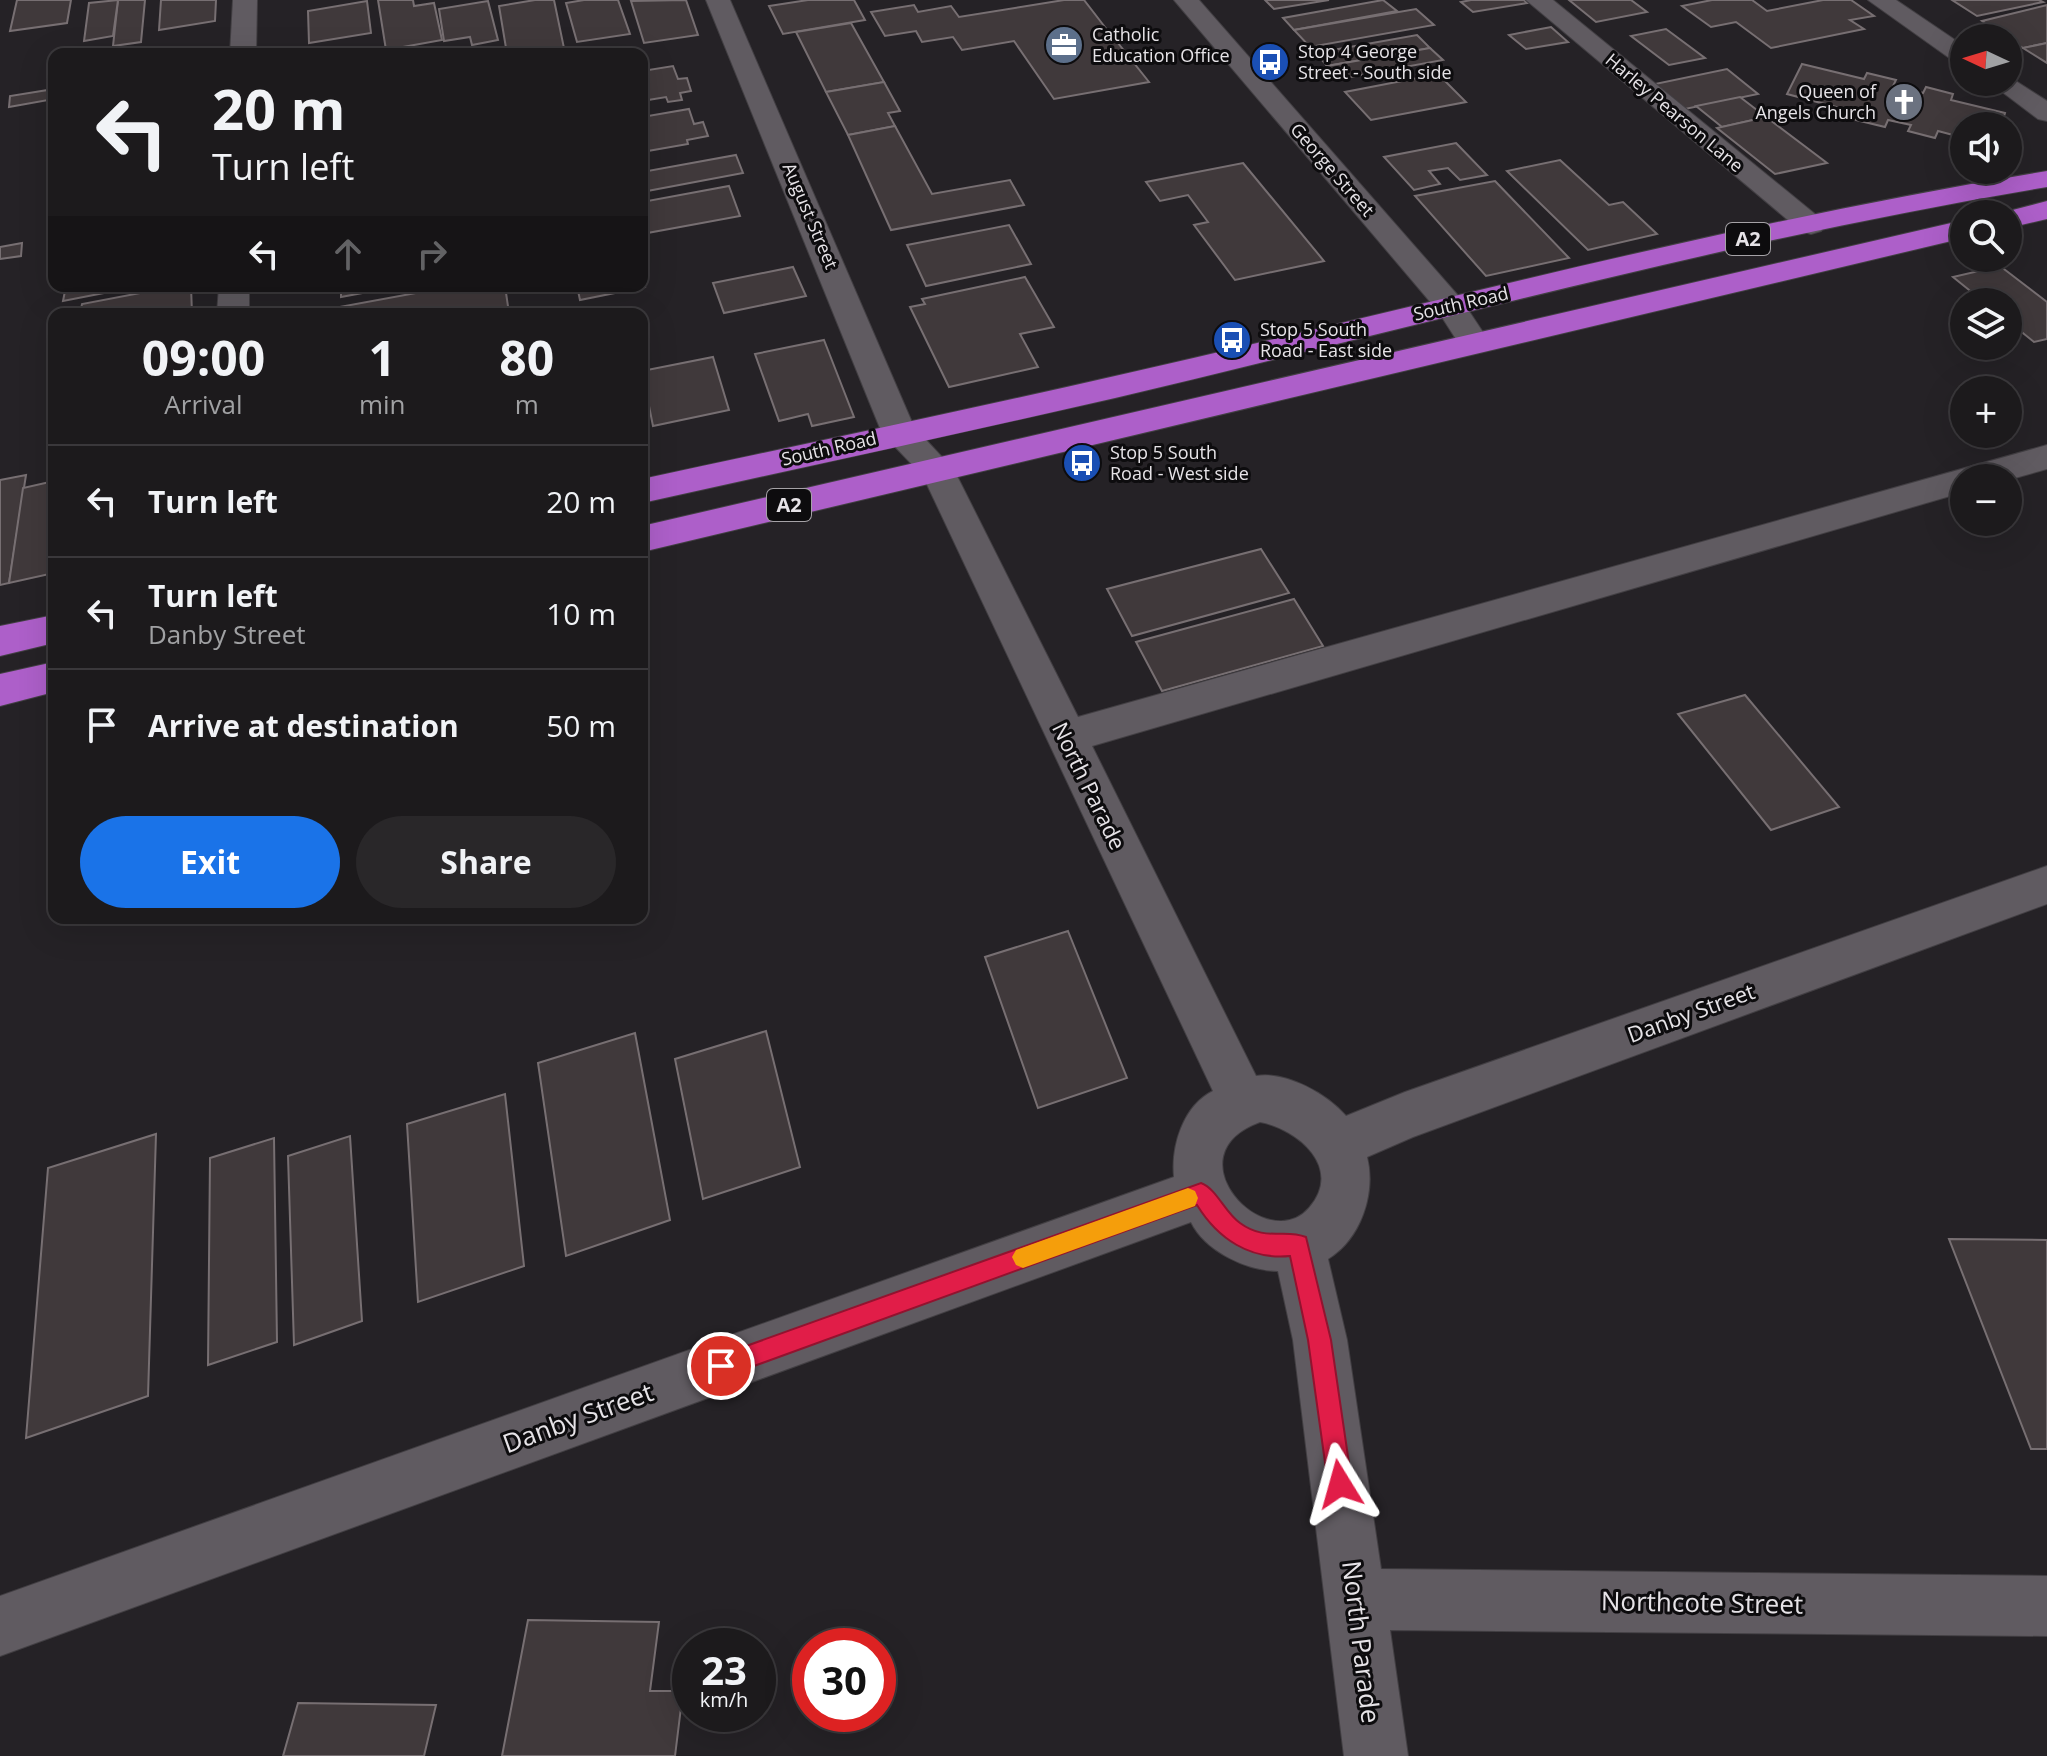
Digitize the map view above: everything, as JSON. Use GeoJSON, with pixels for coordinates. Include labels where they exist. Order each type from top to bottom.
{"type":"FeatureCollection","features":[{"type":"Feature","properties":{"kind":"highway","name":"South Road"},"geometry":{"type":"LineString","coordinates":[[648,490],[1115,387],[1450,306],[1919,200],[2047,179]]}},
{"type":"Feature","properties":{"kind":"highway"},"geometry":{"type":"LineString","coordinates":[[2022,216],[2047,210]]}},
{"type":"Feature","properties":{"kind":"highway","name":"South Road"},"geometry":{"type":"LineString","coordinates":[[648,538],[1950,232]]}},
{"type":"Feature","properties":{"kind":"highway"},"geometry":{"type":"LineString","coordinates":[[0,641],[48,630]]}},
{"type":"Feature","properties":{"kind":"highway"},"geometry":{"type":"LineString","coordinates":[[0,690],[48,678]]}},
{"type":"Feature","properties":{"kind":"street"},"geometry":{"type":"LineString","coordinates":[[243,48],[245,0]]}},
{"type":"Feature","properties":{"kind":"street","name":"August Street"},"geometry":{"type":"LineString","coordinates":[[718,0],[899,433]]}},
{"type":"Feature","properties":{"kind":"street","name":"George Street"},"geometry":{"type":"LineString","coordinates":[[1186,0],[1450,306],[1474,343]]}},
{"type":"Feature","properties":{"kind":"street","name":"Harley Pearson Lane"},"geometry":{"type":"LineString","coordinates":[[1538,0],[1811,225]]}},
{"type":"Feature","properties":{"kind":"street"},"geometry":{"type":"LineString","coordinates":[[1880,0],[1950,48]]}},
{"type":"Feature","properties":{"kind":"street"},"geometry":{"type":"LineString","coordinates":[[2022,96],[2047,113]]}},
{"type":"Feature","properties":{"kind":"street","name":"North Parade"},"geometry":{"type":"LineString","coordinates":[[899,433],[937,470],[1243,1101]]}},
{"type":"Feature","properties":{"kind":"street"},"geometry":{"type":"LineString","coordinates":[[2022,464],[2047,457]]}},
{"type":"Feature","properties":{"kind":"street"},"geometry":{"type":"LineString","coordinates":[[1066,737],[1950,484]]}},
{"type":"Feature","properties":{"kind":"street","name":"Danby Street"},"geometry":{"type":"LineString","coordinates":[[1337,1145],[1405,1116],[2047,885]]}},
{"type":"Feature","properties":{"kind":"street"},"geometry":{"type":"LineString","coordinates":[[1278,1099],[1297,1105],[1313,1115],[1337,1145],[1345,1171],[1344,1197],[1328,1227],[1314,1238],[1275,1247],[1252,1242],[1231,1230],[1214,1213],[1201,1193],[1196,1170],[1198,1146],[1207,1126],[1223,1110],[1243,1101],[1278,1099]]}},
{"type":"Feature","properties":{"kind":"street","name":"Danby Street"},"geometry":{"type":"LineString","coordinates":[[0,1626],[1201,1193]]}},
{"type":"Feature","properties":{"kind":"street","name":"North Parade"},"geometry":{"type":"LineString","coordinates":[[1298,1244],[1320,1340],[1376,1756]]}},
{"type":"Feature","properties":{"kind":"street","name":"Northcote Street"},"geometry":{"type":"LineString","coordinates":[[1357,1599],[2047,1606]]}},
{"type":"Feature","properties":{"kind":"building"},"geometry":{"type":"Polygon","coordinates":[[[17,0],[71,0],[67,23],[10,31],[17,0]]]}},
{"type":"Feature","properties":{"kind":"building"},"geometry":{"type":"Polygon","coordinates":[[[118,0],[145,0],[141,42],[113,46],[118,0]]]}},
{"type":"Feature","properties":{"kind":"building"},"geometry":{"type":"Polygon","coordinates":[[[118,0],[113,36],[84,41],[89,3],[118,0]]]}},
{"type":"Feature","properties":{"kind":"building"},"geometry":{"type":"Polygon","coordinates":[[[161,0],[216,0],[215,21],[159,30],[161,0]]]}},
{"type":"Feature","properties":{"kind":"building"},"geometry":{"type":"Polygon","coordinates":[[[378,0],[413,0],[414,6],[434,3],[442,40],[386,48],[378,0]]]}},
{"type":"Feature","properties":{"kind":"building"},"geometry":{"type":"Polygon","coordinates":[[[554,0],[564,48],[506,48],[499,6],[554,0]]]}},
{"type":"Feature","properties":{"kind":"building"},"geometry":{"type":"Polygon","coordinates":[[[618,0],[630,34],[577,42],[566,3],[618,0]]]}},
{"type":"Feature","properties":{"kind":"building"},"geometry":{"type":"Polygon","coordinates":[[[686,0],[698,35],[644,43],[631,1],[686,0]]]}},
{"type":"Feature","properties":{"kind":"building"},"geometry":{"type":"Polygon","coordinates":[[[808,0],[854,0],[865,20],[783,34],[769,6],[808,0]]]}},
{"type":"Feature","properties":{"kind":"building"},"geometry":{"type":"Polygon","coordinates":[[[1064,0],[1084,0],[1108,31],[1120,29],[1129,41],[1118,43],[1149,82],[1054,99],[1014,41],[962,50],[953,37],[922,42],[916,31],[885,36],[871,12],[914,5],[918,12],[951,6],[959,17],[1064,0]]]}},
{"type":"Feature","properties":{"kind":"building"},"geometry":{"type":"Polygon","coordinates":[[[1265,0],[1329,0],[1274,9],[1265,0]]]}},
{"type":"Feature","properties":{"kind":"building"},"geometry":{"type":"Polygon","coordinates":[[[1383,0],[1397,11],[1294,30],[1283,18],[1383,0]]]}},
{"type":"Feature","properties":{"kind":"building"},"geometry":{"type":"Polygon","coordinates":[[[1524,0],[1527,3],[1473,12],[1461,2],[1524,0]]]}},
{"type":"Feature","properties":{"kind":"building"},"geometry":{"type":"Polygon","coordinates":[[[1569,0],[1631,0],[1647,12],[1596,22],[1569,0]]]}},
{"type":"Feature","properties":{"kind":"building"},"geometry":{"type":"Polygon","coordinates":[[[1712,0],[1752,0],[1767,11],[1823,0],[1851,0],[1874,16],[1850,20],[1864,29],[1771,48],[1736,22],[1711,27],[1682,6],[1712,0]]]}},
{"type":"Feature","properties":{"kind":"building"},"geometry":{"type":"Polygon","coordinates":[[[1952,0],[2039,0],[2043,2],[1977,16],[1952,0]]]}},
{"type":"Feature","properties":{"kind":"building"},"geometry":{"type":"Polygon","coordinates":[[[367,1],[371,33],[309,43],[308,11],[367,1]]]}},
{"type":"Feature","properties":{"kind":"building"},"geometry":{"type":"Polygon","coordinates":[[[488,1],[498,40],[472,45],[470,37],[444,41],[439,9],[488,1]]]}},
{"type":"Feature","properties":{"kind":"building"},"geometry":{"type":"Polygon","coordinates":[[[2047,5],[2047,43],[2023,48],[2022,24],[1987,24],[1982,21],[2047,5]]]}},
{"type":"Feature","properties":{"kind":"building"},"geometry":{"type":"Polygon","coordinates":[[[1416,9],[1434,25],[1310,47],[1294,30],[1416,9]]]}},
{"type":"Feature","properties":{"kind":"building"},"geometry":{"type":"Polygon","coordinates":[[[851,23],[884,82],[826,92],[796,32],[851,23]]]}},
{"type":"Feature","properties":{"kind":"building"},"geometry":{"type":"Polygon","coordinates":[[[1551,27],[1568,42],[1526,49],[1509,35],[1551,27]]]}},
{"type":"Feature","properties":{"kind":"building"},"geometry":{"type":"Polygon","coordinates":[[[1666,29],[1705,58],[1669,65],[1631,36],[1666,29]]]}},
{"type":"Feature","properties":{"kind":"building"},"geometry":{"type":"Polygon","coordinates":[[[1417,35],[1430,48],[1327,66],[1316,53],[1417,35]]]}},
{"type":"Feature","properties":{"kind":"building"},"geometry":{"type":"Polygon","coordinates":[[[2047,43],[2047,63],[2023,48],[2047,43]]]}},
{"type":"Feature","properties":{"kind":"building"},"geometry":{"type":"Polygon","coordinates":[[[1430,48],[1443,60],[1340,79],[1327,66],[1430,48]]]}},
{"type":"Feature","properties":{"kind":"building"},"geometry":{"type":"Polygon","coordinates":[[[1802,64],[1864,79],[1867,73],[1896,80],[1893,86],[1923,93],[1926,87],[1950,93],[1951,100],[2001,112],[1950,112],[1950,134],[1938,131],[1935,138],[1908,131],[1911,125],[1888,120],[1885,127],[1852,119],[1855,112],[1787,94],[1802,64]]]}},
{"type":"Feature","properties":{"kind":"building"},"geometry":{"type":"Polygon","coordinates":[[[673,66],[678,79],[687,78],[691,91],[680,93],[682,100],[668,102],[666,97],[648,100],[648,70],[673,66]]]}},
{"type":"Feature","properties":{"kind":"building"},"geometry":{"type":"Polygon","coordinates":[[[1727,69],[1758,94],[1685,109],[1655,84],[1727,69]]]}},
{"type":"Feature","properties":{"kind":"building"},"geometry":{"type":"Polygon","coordinates":[[[1438,74],[1466,102],[1371,120],[1345,92],[1438,74]]]}},
{"type":"Feature","properties":{"kind":"building"},"geometry":{"type":"Polygon","coordinates":[[[884,82],[900,111],[888,113],[895,126],[848,135],[826,92],[884,82]]]}},
{"type":"Feature","properties":{"kind":"building"},"geometry":{"type":"Polygon","coordinates":[[[48,90],[48,100],[9,107],[10,96],[48,90]]]}},
{"type":"Feature","properties":{"kind":"building"},"geometry":{"type":"Polygon","coordinates":[[[1740,97],[1766,117],[1722,127],[1696,106],[1740,97]]]}},
{"type":"Feature","properties":{"kind":"building"},"geometry":{"type":"Polygon","coordinates":[[[689,109],[694,124],[703,122],[708,136],[687,140],[688,144],[648,151],[648,116],[689,109]]]}},
{"type":"Feature","properties":{"kind":"building"},"geometry":{"type":"Polygon","coordinates":[[[1766,117],[1827,163],[1775,174],[1717,128],[1766,117]]]}},
{"type":"Feature","properties":{"kind":"building"},"geometry":{"type":"Polygon","coordinates":[[[895,126],[932,194],[1010,180],[1024,205],[891,230],[848,135],[895,126]]]}},
{"type":"Feature","properties":{"kind":"building"},"geometry":{"type":"Polygon","coordinates":[[[1456,143],[1487,175],[1460,180],[1448,168],[1429,171],[1440,184],[1414,190],[1384,157],[1456,143]]]}},
{"type":"Feature","properties":{"kind":"building"},"geometry":{"type":"Polygon","coordinates":[[[736,155],[743,173],[648,191],[648,171],[736,155]]]}},
{"type":"Feature","properties":{"kind":"building"},"geometry":{"type":"Polygon","coordinates":[[[1560,160],[1609,205],[1623,202],[1657,234],[1588,250],[1507,171],[1560,160]]]}},
{"type":"Feature","properties":{"kind":"building"},"geometry":{"type":"Polygon","coordinates":[[[1243,163],[1324,261],[1235,280],[1194,225],[1208,222],[1188,195],[1160,201],[1146,182],[1243,163]]]}},
{"type":"Feature","properties":{"kind":"building"},"geometry":{"type":"Polygon","coordinates":[[[1495,181],[1569,258],[1486,276],[1415,196],[1495,181]]]}},
{"type":"Feature","properties":{"kind":"building"},"geometry":{"type":"Polygon","coordinates":[[[729,186],[740,216],[648,233],[648,201],[729,186]]]}},
{"type":"Feature","properties":{"kind":"building"},"geometry":{"type":"Polygon","coordinates":[[[1009,225],[1031,264],[926,286],[907,245],[1009,225]]]}},
{"type":"Feature","properties":{"kind":"building"},"geometry":{"type":"Polygon","coordinates":[[[22,243],[21,256],[0,259],[0,247],[22,243]]]}},
{"type":"Feature","properties":{"kind":"building"},"geometry":{"type":"Polygon","coordinates":[[[793,267],[806,296],[724,313],[713,283],[793,267]]]}},
{"type":"Feature","properties":{"kind":"building"},"geometry":{"type":"Polygon","coordinates":[[[1974,272],[2008,272],[2047,302],[2047,339],[2034,342],[2022,332],[2022,288],[1967,288],[1953,277],[1974,272]]]}},
{"type":"Feature","properties":{"kind":"building"},"geometry":{"type":"Polygon","coordinates":[[[1025,277],[1054,327],[1020,334],[1038,367],[949,387],[910,307],[925,304],[922,299],[1025,277]]]}},
{"type":"Feature","properties":{"kind":"building"},"geometry":{"type":"Polygon","coordinates":[[[65,292],[109,292],[63,301],[65,292]]]}},
{"type":"Feature","properties":{"kind":"building"},"geometry":{"type":"Polygon","coordinates":[[[145,292],[191,292],[192,308],[81,308],[82,304],[145,292]]]}},
{"type":"Feature","properties":{"kind":"building"},"geometry":{"type":"Polygon","coordinates":[[[341,292],[368,292],[341,297],[341,292]]]}},
{"type":"Feature","properties":{"kind":"building"},"geometry":{"type":"Polygon","coordinates":[[[421,292],[506,292],[508,308],[334,308],[421,292]]]}},
{"type":"Feature","properties":{"kind":"building"},"geometry":{"type":"Polygon","coordinates":[[[578,292],[620,292],[580,300],[578,292]]]}},
{"type":"Feature","properties":{"kind":"building"},"geometry":{"type":"Polygon","coordinates":[[[824,340],[854,417],[812,426],[808,414],[779,421],[755,354],[824,340]]]}},
{"type":"Feature","properties":{"kind":"building"},"geometry":{"type":"Polygon","coordinates":[[[713,357],[729,410],[653,426],[648,401],[648,370],[713,357]]]}},
{"type":"Feature","properties":{"kind":"building"},"geometry":{"type":"Polygon","coordinates":[[[26,475],[9,583],[0,585],[0,480],[26,475]]]}},
{"type":"Feature","properties":{"kind":"building"},"geometry":{"type":"Polygon","coordinates":[[[48,482],[48,574],[9,583],[23,488],[48,482]]]}},
{"type":"Feature","properties":{"kind":"building"},"geometry":{"type":"Polygon","coordinates":[[[1261,549],[1289,593],[1132,636],[1107,589],[1261,549]]]}},
{"type":"Feature","properties":{"kind":"building"},"geometry":{"type":"Polygon","coordinates":[[[1294,599],[1323,646],[1162,691],[1136,642],[1294,599]]]}},
{"type":"Feature","properties":{"kind":"building"},"geometry":{"type":"Polygon","coordinates":[[[1745,695],[1839,807],[1771,830],[1678,714],[1745,695]]]}},
{"type":"Feature","properties":{"kind":"building"},"geometry":{"type":"Polygon","coordinates":[[[1068,931],[1127,1078],[1038,1108],[985,957],[1068,931]]]}},
{"type":"Feature","properties":{"kind":"building"},"geometry":{"type":"Polygon","coordinates":[[[766,1031],[800,1167],[703,1199],[675,1059],[766,1031]]]}},
{"type":"Feature","properties":{"kind":"building"},"geometry":{"type":"Polygon","coordinates":[[[635,1033],[670,1220],[566,1256],[538,1063],[635,1033]]]}},
{"type":"Feature","properties":{"kind":"building"},"geometry":{"type":"Polygon","coordinates":[[[505,1094],[524,1266],[418,1302],[407,1124],[505,1094]]]}},
{"type":"Feature","properties":{"kind":"building"},"geometry":{"type":"Polygon","coordinates":[[[156,1134],[148,1396],[26,1438],[48,1168],[156,1134]]]}},
{"type":"Feature","properties":{"kind":"building"},"geometry":{"type":"Polygon","coordinates":[[[350,1136],[362,1321],[294,1345],[288,1156],[350,1136]]]}},
{"type":"Feature","properties":{"kind":"building"},"geometry":{"type":"Polygon","coordinates":[[[274,1138],[277,1342],[208,1365],[210,1158],[274,1138]]]}},
{"type":"Feature","properties":{"kind":"building"},"geometry":{"type":"Polygon","coordinates":[[[1949,1239],[2047,1240],[2047,1449],[2031,1449],[1949,1239]]]}},
{"type":"Feature","properties":{"kind":"building"},"geometry":{"type":"Polygon","coordinates":[[[528,1620],[659,1622],[650,1691],[672,1691],[672,1732],[678,1732],[675,1756],[502,1756],[528,1620]]]}},
{"type":"Feature","properties":{"kind":"building"},"geometry":{"type":"Polygon","coordinates":[[[298,1703],[436,1705],[424,1756],[283,1756],[298,1703]]]}},
{"type":"Feature","properties":{"kind":"slow traffic"},"geometry":{"type":"LineString","coordinates":[[1023,1257],[1188,1198]]}},
{"type":"Feature","properties":{"kind":"place","name":"Catholic Education Office"},"geometry":{"type":"Point","coordinates":[1064,45]}},
{"type":"Feature","properties":{"kind":"place","name":"Stop 4 George Street - South side"},"geometry":{"type":"Point","coordinates":[1270,62]}},
{"type":"Feature","properties":{"kind":"place","name":"Queen of Angels Church"},"geometry":{"type":"Point","coordinates":[1904,102]}},
{"type":"Feature","properties":{"kind":"place","name":"Stop 5 South Road - East side"},"geometry":{"type":"Point","coordinates":[1232,340]}},
{"type":"Feature","properties":{"kind":"place","name":"Stop 5 South Road - West side"},"geometry":{"type":"Point","coordinates":[1082,463]}},
{"type":"Feature","properties":{"kind":"route"},"geometry":{"type":"LineString","coordinates":[[721,1366],[1201,1193],[1214,1213],[1231,1230],[1252,1242],[1275,1247],[1298,1244],[1320,1340],[1340,1484]]}}]}
